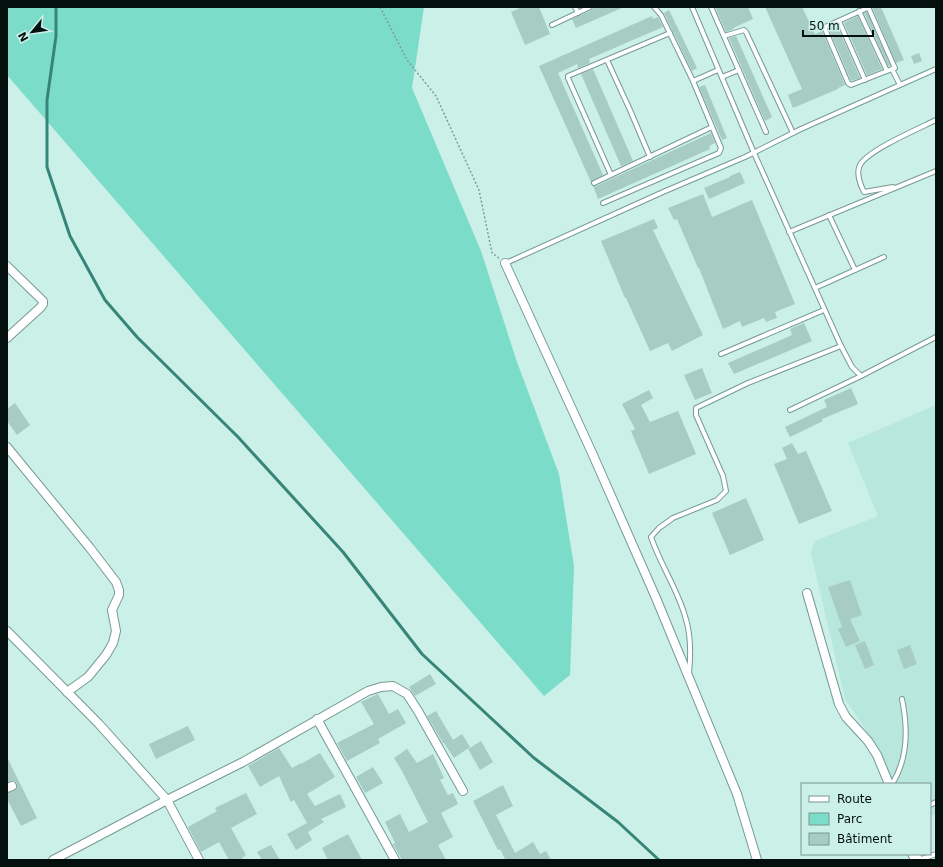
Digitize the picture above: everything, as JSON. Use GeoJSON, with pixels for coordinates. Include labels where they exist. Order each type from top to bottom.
{"type":"FeatureCollection","features":[{"type":"Feature","properties":{"kind":"street"},"geometry":{"type":"LineString","coordinates":[[505,263],[656,598],[737,794],[757,860]]}},
{"type":"Feature","properties":{"kind":"street"},"geometry":{"type":"LineString","coordinates":[[7,266],[43,301],[41,307],[7,338]]}},
{"type":"Feature","properties":{"kind":"street"},"geometry":{"type":"LineString","coordinates":[[7,447],[90,548],[116,582],[119,590],[119,595],[112,610],[116,631],[113,643],[106,655],[88,677],[67,692]]}},
{"type":"Feature","properties":{"kind":"street"},"geometry":{"type":"LineString","coordinates":[[807,593],[839,704],[846,717],[868,741],[877,755],[891,783]]}},
{"type":"Feature","properties":{"kind":"street"},"geometry":{"type":"LineString","coordinates":[[7,631],[99,724],[167,800],[199,860]]}},
{"type":"Feature","properties":{"kind":"street"},"geometry":{"type":"LineString","coordinates":[[53,860],[243,762],[317,719],[368,692],[381,687],[393,686],[407,694],[463,791]]}},
{"type":"Feature","properties":{"kind":"street"},"geometry":{"type":"LineString","coordinates":[[317,719],[395,860]]}},
{"type":"Feature","properties":{"kind":"lane"},"geometry":{"type":"LineString","coordinates":[[576,7],[578,13]]}},
{"type":"Feature","properties":{"kind":"lane"},"geometry":{"type":"LineString","coordinates":[[552,25],[578,13],[583,8],[590,7]]}},
{"type":"Feature","properties":{"kind":"lane"},"geometry":{"type":"LineString","coordinates":[[602,203],[719,153],[721,148],[693,81],[661,15],[654,7]]}},
{"type":"Feature","properties":{"kind":"lane"},"geometry":{"type":"LineString","coordinates":[[692,7],[754,153],[824,310],[852,367],[861,376]]}},
{"type":"Feature","properties":{"kind":"lane"},"geometry":{"type":"LineString","coordinates":[[711,7],[766,132]]}},
{"type":"Feature","properties":{"kind":"lane"},"geometry":{"type":"LineString","coordinates":[[867,8],[869,9],[895,68],[851,85],[848,83],[825,29],[825,26],[839,21],[859,11],[867,8]]}},
{"type":"Feature","properties":{"kind":"lane"},"geometry":{"type":"LineString","coordinates":[[859,11],[887,71]]}},
{"type":"Feature","properties":{"kind":"lane"},"geometry":{"type":"LineString","coordinates":[[839,21],[865,80]]}},
{"type":"Feature","properties":{"kind":"lane"},"geometry":{"type":"LineString","coordinates":[[724,36],[744,30],[746,32],[793,133]]}},
{"type":"Feature","properties":{"kind":"lane"},"geometry":{"type":"LineString","coordinates":[[612,175],[568,76],[670,33]]}},
{"type":"Feature","properties":{"kind":"lane"},"geometry":{"type":"LineString","coordinates":[[873,42],[882,38]]}},
{"type":"Feature","properties":{"kind":"lane"},"geometry":{"type":"LineString","coordinates":[[606,60],[650,156]]}},
{"type":"Feature","properties":{"kind":"lane"},"geometry":{"type":"LineString","coordinates":[[892,69],[900,84]]}},
{"type":"Feature","properties":{"kind":"lane"},"geometry":{"type":"LineString","coordinates":[[505,263],[754,153],[793,133],[936,69]]}},
{"type":"Feature","properties":{"kind":"lane"},"geometry":{"type":"LineString","coordinates":[[693,81],[718,70]]}},
{"type":"Feature","properties":{"kind":"lane"},"geometry":{"type":"LineString","coordinates":[[722,77],[739,70]]}},
{"type":"Feature","properties":{"kind":"lane"},"geometry":{"type":"LineString","coordinates":[[901,186],[864,192],[858,175],[860,165],[867,156],[908,133],[936,120]]}},
{"type":"Feature","properties":{"kind":"lane"},"geometry":{"type":"LineString","coordinates":[[594,183],[712,127]]}},
{"type":"Feature","properties":{"kind":"lane"},"geometry":{"type":"LineString","coordinates":[[790,232],[936,172]]}},
{"type":"Feature","properties":{"kind":"lane"},"geometry":{"type":"LineString","coordinates":[[830,215],[855,270]]}},
{"type":"Feature","properties":{"kind":"lane"},"geometry":{"type":"LineString","coordinates":[[815,288],[884,257]]}},
{"type":"Feature","properties":{"kind":"lane"},"geometry":{"type":"LineString","coordinates":[[721,354],[824,310]]}},
{"type":"Feature","properties":{"kind":"lane"},"geometry":{"type":"LineString","coordinates":[[790,410],[861,376],[936,337]]}},
{"type":"Feature","properties":{"kind":"lane"},"geometry":{"type":"LineString","coordinates":[[689,677],[691,651],[686,617],[651,537],[659,528],[673,518],[717,500],[726,491],[723,476],[696,416],[696,408],[748,383],[841,346]]}},
{"type":"Feature","properties":{"kind":"lane"},"geometry":{"type":"LineString","coordinates":[[892,783],[899,774],[905,753],[906,717],[902,699]]}},
{"type":"Feature","properties":{"kind":"lane"},"geometry":{"type":"LineString","coordinates":[[918,860],[936,854]]}},
{"type":"Feature","properties":{"kind":"path"},"geometry":{"type":"LineString","coordinates":[[380,7],[407,60],[436,96],[479,190],[492,253],[505,263]]}},
{"type":"Feature","properties":{"kind":"shaded area"},"geometry":{"type":"Polygon","coordinates":[[[936,405],[936,814],[931,816],[931,783],[894,783],[874,742],[845,699],[811,553],[815,541],[878,516],[848,443],[936,405]]]}},
{"type":"Feature","properties":{"kind":"green space"},"geometry":{"type":"Polygon","coordinates":[[[7,7],[424,7],[412,88],[481,251],[517,362],[559,474],[574,566],[570,675],[544,696],[7,75],[7,7]]]}},
{"type":"Feature","properties":{"kind":"building"},"geometry":{"type":"Polygon","coordinates":[[[522,7],[539,7],[550,34],[525,45],[511,12],[522,7]]]}},
{"type":"Feature","properties":{"kind":"building"},"geometry":{"type":"Polygon","coordinates":[[[595,7],[624,7],[576,28],[572,19],[592,10],[595,7]]]}},
{"type":"Feature","properties":{"kind":"building"},"geometry":{"type":"Polygon","coordinates":[[[715,7],[748,7],[753,19],[726,32],[715,7]]]}},
{"type":"Feature","properties":{"kind":"building"},"geometry":{"type":"Polygon","coordinates":[[[765,7],[802,7],[815,34],[822,31],[845,85],[793,108],[788,95],[802,89],[765,7]]]}},
{"type":"Feature","properties":{"kind":"building"},"geometry":{"type":"Polygon","coordinates":[[[872,7],[881,7],[904,60],[896,63],[872,7]]]}},
{"type":"Feature","properties":{"kind":"building"},"geometry":{"type":"Polygon","coordinates":[[[669,10],[697,68],[692,71],[664,13],[669,10]]]}},
{"type":"Feature","properties":{"kind":"building"},"geometry":{"type":"Polygon","coordinates":[[[867,12],[890,65],[888,66],[864,13],[867,12]]]}},
{"type":"Feature","properties":{"kind":"building"},"geometry":{"type":"Polygon","coordinates":[[[652,16],[653,19],[658,17],[663,27],[589,59],[590,63],[578,68],[577,64],[558,73],[603,175],[591,182],[539,66],[652,16]]]}},
{"type":"Feature","properties":{"kind":"building"},"geometry":{"type":"Polygon","coordinates":[[[858,16],[882,69],[867,75],[844,23],[858,16]]]}},
{"type":"Feature","properties":{"kind":"building"},"geometry":{"type":"Polygon","coordinates":[[[837,25],[860,78],[851,81],[829,29],[837,25]]]}},
{"type":"Feature","properties":{"kind":"building"},"geometry":{"type":"Polygon","coordinates":[[[736,36],[772,117],[765,121],[729,38],[736,36]]]}},
{"type":"Feature","properties":{"kind":"building"},"geometry":{"type":"Polygon","coordinates":[[[919,53],[922,61],[914,64],[911,56],[919,53]]]}},
{"type":"Feature","properties":{"kind":"building"},"geometry":{"type":"Polygon","coordinates":[[[593,69],[633,161],[621,166],[581,74],[593,69]]]}},
{"type":"Feature","properties":{"kind":"building"},"geometry":{"type":"Polygon","coordinates":[[[705,85],[727,138],[722,140],[699,87],[705,85]]]}},
{"type":"Feature","properties":{"kind":"building"},"geometry":{"type":"Polygon","coordinates":[[[711,133],[715,143],[709,146],[710,149],[598,199],[593,186],[596,186],[711,133]]]}},
{"type":"Feature","properties":{"kind":"building"},"geometry":{"type":"Polygon","coordinates":[[[740,172],[745,183],[709,199],[704,188],[740,172]]]}},
{"type":"Feature","properties":{"kind":"building"},"geometry":{"type":"Polygon","coordinates":[[[703,194],[712,217],[752,200],[795,304],[775,312],[777,318],[766,322],[764,318],[742,327],[740,321],[723,329],[699,268],[677,219],[674,220],[668,208],[703,194]]]}},
{"type":"Feature","properties":{"kind":"building"},"geometry":{"type":"Polygon","coordinates":[[[654,219],[658,228],[653,230],[703,335],[672,351],[668,343],[650,351],[625,298],[601,241],[654,219]]]}},
{"type":"Feature","properties":{"kind":"building"},"geometry":{"type":"Polygon","coordinates":[[[804,323],[812,341],[734,374],[728,363],[792,335],[790,329],[804,323]]]}},
{"type":"Feature","properties":{"kind":"building"},"geometry":{"type":"Polygon","coordinates":[[[702,368],[712,393],[695,400],[684,375],[702,368]]]}},
{"type":"Feature","properties":{"kind":"building"},"geometry":{"type":"Polygon","coordinates":[[[851,388],[858,404],[822,419],[823,421],[790,437],[785,427],[827,407],[824,400],[851,388]]]}},
{"type":"Feature","properties":{"kind":"building"},"geometry":{"type":"Polygon","coordinates":[[[649,390],[653,398],[641,405],[650,422],[678,411],[696,454],[649,474],[631,431],[635,429],[622,404],[649,390]]]}},
{"type":"Feature","properties":{"kind":"building"},"geometry":{"type":"Polygon","coordinates":[[[15,403],[30,425],[17,435],[7,421],[7,409],[15,403]]]}},
{"type":"Feature","properties":{"kind":"building"},"geometry":{"type":"Polygon","coordinates":[[[792,443],[798,454],[806,451],[832,511],[799,524],[774,464],[787,459],[782,448],[792,443]]]}},
{"type":"Feature","properties":{"kind":"building"},"geometry":{"type":"Polygon","coordinates":[[[746,498],[764,540],[730,555],[712,513],[746,498]]]}},
{"type":"Feature","properties":{"kind":"building"},"geometry":{"type":"Polygon","coordinates":[[[850,580],[862,615],[850,619],[860,641],[846,647],[838,629],[842,627],[828,587],[850,580]]]}},
{"type":"Feature","properties":{"kind":"building"},"geometry":{"type":"Polygon","coordinates":[[[865,641],[874,665],[865,669],[855,645],[865,641]]]}},
{"type":"Feature","properties":{"kind":"building"},"geometry":{"type":"Polygon","coordinates":[[[910,645],[917,664],[904,669],[897,650],[910,645]]]}},
{"type":"Feature","properties":{"kind":"building"},"geometry":{"type":"Polygon","coordinates":[[[430,674],[436,684],[415,696],[409,687],[430,674]]]}},
{"type":"Feature","properties":{"kind":"building"},"geometry":{"type":"Polygon","coordinates":[[[378,694],[389,714],[398,709],[406,723],[378,739],[380,743],[347,761],[337,743],[374,724],[361,702],[378,694]]]}},
{"type":"Feature","properties":{"kind":"building"},"geometry":{"type":"Polygon","coordinates":[[[436,711],[453,740],[462,734],[470,747],[454,758],[427,716],[436,711]]]}},
{"type":"Feature","properties":{"kind":"building"},"geometry":{"type":"Polygon","coordinates":[[[188,726],[195,740],[156,759],[149,744],[188,726]]]}},
{"type":"Feature","properties":{"kind":"building"},"geometry":{"type":"Polygon","coordinates":[[[481,741],[493,762],[480,770],[468,749],[481,741]]]}},
{"type":"Feature","properties":{"kind":"building"},"geometry":{"type":"Polygon","coordinates":[[[279,748],[292,768],[320,753],[335,777],[307,794],[315,806],[340,794],[346,807],[321,819],[324,822],[308,832],[312,840],[296,850],[287,834],[307,823],[294,800],[291,802],[279,776],[260,787],[248,766],[279,748]]]}},
{"type":"Feature","properties":{"kind":"building"},"geometry":{"type":"Polygon","coordinates":[[[407,749],[417,763],[433,754],[444,778],[440,780],[448,795],[453,793],[458,804],[441,813],[453,837],[438,845],[446,860],[402,860],[393,844],[395,843],[385,822],[400,814],[409,832],[428,822],[394,758],[407,749]]]}},
{"type":"Feature","properties":{"kind":"building"},"geometry":{"type":"Polygon","coordinates":[[[7,757],[37,818],[21,826],[7,799],[7,793],[14,791],[17,786],[16,782],[7,782],[7,757]]]}},
{"type":"Feature","properties":{"kind":"building"},"geometry":{"type":"Polygon","coordinates":[[[373,767],[383,783],[365,793],[356,777],[373,767]]]}},
{"type":"Feature","properties":{"kind":"building"},"geometry":{"type":"Polygon","coordinates":[[[503,785],[513,806],[496,815],[515,853],[533,842],[540,854],[546,851],[551,860],[503,860],[505,859],[500,849],[498,850],[473,801],[503,785]]]}},
{"type":"Feature","properties":{"kind":"building"},"geometry":{"type":"Polygon","coordinates":[[[246,793],[257,814],[231,828],[246,855],[242,858],[243,860],[229,860],[219,842],[201,852],[188,827],[217,811],[215,808],[246,793]]]}},
{"type":"Feature","properties":{"kind":"building"},"geometry":{"type":"Polygon","coordinates":[[[348,834],[362,860],[328,860],[322,848],[348,834]]]}},
{"type":"Feature","properties":{"kind":"building"},"geometry":{"type":"Polygon","coordinates":[[[271,845],[280,860],[262,860],[257,852],[271,845]]]}},
{"type":"Feature","properties":{"kind":"waterway"},"geometry":{"type":"LineString","coordinates":[[56,7],[56,36],[47,100],[47,167],[70,236],[105,300],[137,337],[238,437],[343,552],[422,654],[534,758],[618,822],[659,860]]}}]}
